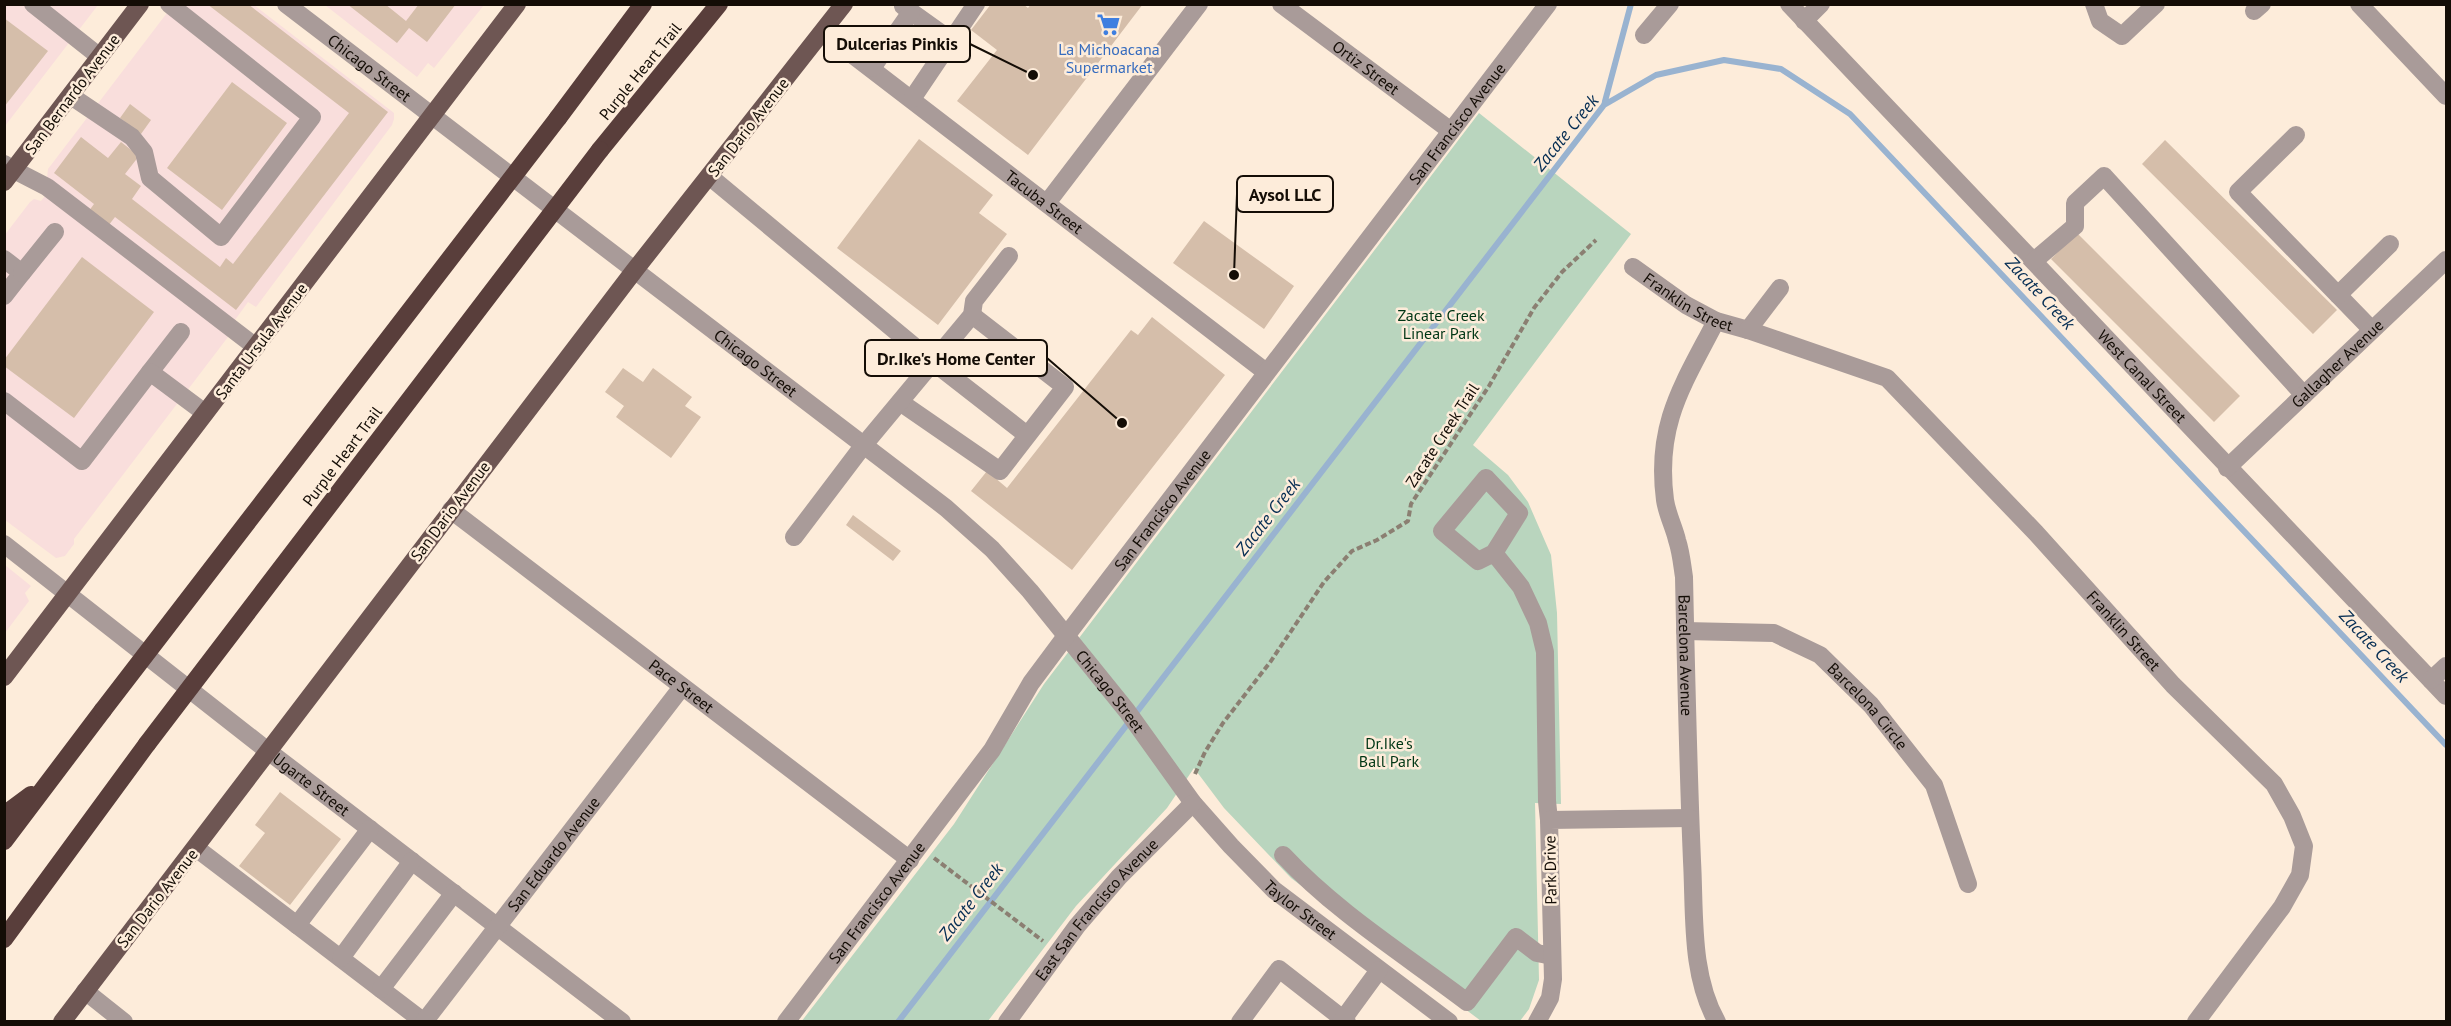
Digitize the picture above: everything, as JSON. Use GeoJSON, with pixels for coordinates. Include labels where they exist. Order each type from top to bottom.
{"type":"FeatureCollection","features":[{"type":"Feature","properties":{"kind":"highway"},"geometry":{"type":"LineString","coordinates":[[4,841],[46,783],[558,118],[643,4]]}},
{"type":"Feature","properties":{"kind":"highway","name":"Purple Heart Trail"},"geometry":{"type":"LineString","coordinates":[[4,939],[147,744],[600,150],[720,4]]}},
{"type":"Feature","properties":{"kind":"highway"},"geometry":{"type":"LineString","coordinates":[[4,814],[46,783]]}},
{"type":"Feature","properties":{"kind":"main road","name":"Santa Ursula Avenue"},"geometry":{"type":"LineString","coordinates":[[4,677],[517,4]]}},
{"type":"Feature","properties":{"kind":"main road","name":"San Dario Avenue"},"geometry":{"type":"LineString","coordinates":[[62,1022],[634,271],[844,4]]}},
{"type":"Feature","properties":{"kind":"main road","name":"San Bernardo Avenue"},"geometry":{"type":"LineString","coordinates":[[8,172],[100,57],[132,7]]}},
{"type":"Feature","properties":{"kind":"street"},"geometry":{"type":"LineString","coordinates":[[33,4],[100,57]]}},
{"type":"Feature","properties":{"kind":"street"},"geometry":{"type":"LineString","coordinates":[[70,96],[132,137],[144,152],[150,178],[221,237],[312,117],[169,4]]}},
{"type":"Feature","properties":{"kind":"street","name":"Chicago Street"},"geometry":{"type":"LineString","coordinates":[[286,4],[431,117],[946,508],[992,549],[1127,711],[1174,775]]}},
{"type":"Feature","properties":{"kind":"street"},"geometry":{"type":"LineString","coordinates":[[912,99],[976,4]]}},
{"type":"Feature","properties":{"kind":"street"},"geometry":{"type":"LineString","coordinates":[[1047,202],[1199,4]]}},
{"type":"Feature","properties":{"kind":"street","name":"Ortiz Street"},"geometry":{"type":"LineString","coordinates":[[1281,4],[1451,131]]}},
{"type":"Feature","properties":{"kind":"street","name":"San Francisco Avenue"},"geometry":{"type":"LineString","coordinates":[[786,1022],[992,750],[1031,683],[1066,636],[1548,4]]}},
{"type":"Feature","properties":{"kind":"street"},"geometry":{"type":"LineString","coordinates":[[1644,35],[1670,4]]}},
{"type":"Feature","properties":{"kind":"street","name":"West Canal Street"},"geometry":{"type":"LineString","coordinates":[[1789,4],[2446,696]]}},
{"type":"Feature","properties":{"kind":"street"},"geometry":{"type":"LineString","coordinates":[[1804,21],[1821,4]]}},
{"type":"Feature","properties":{"kind":"street"},"geometry":{"type":"LineString","coordinates":[[2094,4],[2100,21],[2122,36],[2156,4]]}},
{"type":"Feature","properties":{"kind":"street"},"geometry":{"type":"LineString","coordinates":[[2359,4],[2446,96]]}},
{"type":"Feature","properties":{"kind":"street"},"geometry":{"type":"LineString","coordinates":[[872,69],[907,8],[952,41]]}},
{"type":"Feature","properties":{"kind":"street","name":"Tacuba Street"},"geometry":{"type":"LineString","coordinates":[[823,32],[1266,372]]}},
{"type":"Feature","properties":{"kind":"street"},"geometry":{"type":"LineString","coordinates":[[2296,135],[2238,192],[2372,330]]}},
{"type":"Feature","properties":{"kind":"street"},"geometry":{"type":"LineString","coordinates":[[8,172],[47,187],[256,347]]}},
{"type":"Feature","properties":{"kind":"street"},"geometry":{"type":"LineString","coordinates":[[709,176],[933,362],[1027,435]]}},
{"type":"Feature","properties":{"kind":"street"},"geometry":{"type":"LineString","coordinates":[[2034,261],[2075,226],[2075,203],[2104,176],[2304,395]]}},
{"type":"Feature","properties":{"kind":"street"},"geometry":{"type":"LineString","coordinates":[[4,296],[55,232]]}},
{"type":"Feature","properties":{"kind":"street"},"geometry":{"type":"LineString","coordinates":[[2338,295],[2390,244]]}},
{"type":"Feature","properties":{"kind":"street"},"geometry":{"type":"LineString","coordinates":[[794,537],[863,446],[972,315],[974,301],[1009,256]]}},
{"type":"Feature","properties":{"kind":"street"},"geometry":{"type":"LineString","coordinates":[[4,259],[22,273]]}},
{"type":"Feature","properties":{"kind":"street","name":"Gallagher Avenue"},"geometry":{"type":"LineString","coordinates":[[2228,468],[2446,260]]}},
{"type":"Feature","properties":{"kind":"street","name":"Franklin Street"},"geometry":{"type":"LineString","coordinates":[[1633,267],[1686,305],[1716,321],[1887,378],[2036,533],[2173,685],[2274,784],[2292,816],[2304,846],[2300,875],[2282,907],[2196,1022]]}},
{"type":"Feature","properties":{"kind":"street","name":"Franklin Street"},"geometry":{"type":"LineString","coordinates":[[1748,330],[1780,288]]}},
{"type":"Feature","properties":{"kind":"street"},"geometry":{"type":"LineString","coordinates":[[900,402],[1000,471],[1065,387],[972,315]]}},
{"type":"Feature","properties":{"kind":"street","name":"Barcelona Avenue"},"geometry":{"type":"LineString","coordinates":[[1716,321],[1675,400],[1665,432],[1662,467],[1665,503],[1678,540],[1684,576],[1690,818],[1698,968],[1707,1003],[1718,1022]]}},
{"type":"Feature","properties":{"kind":"street"},"geometry":{"type":"LineString","coordinates":[[4,401],[82,461],[181,332]]}},
{"type":"Feature","properties":{"kind":"street"},"geometry":{"type":"LineString","coordinates":[[150,372],[206,413]]}},
{"type":"Feature","properties":{"kind":"street"},"geometry":{"type":"LineString","coordinates":[[1486,478],[1519,513],[1494,553],[1478,561],[1442,531],[1486,478]]}},
{"type":"Feature","properties":{"kind":"street","name":"Pace Street"},"geometry":{"type":"LineString","coordinates":[[451,510],[910,860]]}},
{"type":"Feature","properties":{"kind":"street","name":"Ugarte Street"},"geometry":{"type":"LineString","coordinates":[[4,544],[268,751],[622,1022]]}},
{"type":"Feature","properties":{"kind":"street"},"geometry":{"type":"LineString","coordinates":[[1494,553],[1521,587],[1538,623],[1545,652],[1549,820]]}},
{"type":"Feature","properties":{"kind":"street","name":"Barcelona Circle"},"geometry":{"type":"LineString","coordinates":[[1685,631],[1774,633],[1820,655],[1870,705],[1934,785],[1968,884]]}},
{"type":"Feature","properties":{"kind":"street"},"geometry":{"type":"LineString","coordinates":[[2431,680],[2446,666]]}},
{"type":"Feature","properties":{"kind":"street","name":"San Eduardo Avenue"},"geometry":{"type":"LineString","coordinates":[[424,1022],[682,687]]}},
{"type":"Feature","properties":{"kind":"street","name":"Taylor Street"},"geometry":{"type":"LineString","coordinates":[[1174,775],[1193,803],[1274,890],[1449,1022]]}},
{"type":"Feature","properties":{"kind":"street","name":"East San Francisco Avenue"},"geometry":{"type":"LineString","coordinates":[[1007,1022],[1077,926],[1119,877],[1193,803]]}},
{"type":"Feature","properties":{"kind":"street","name":"Park Drive"},"geometry":{"type":"LineString","coordinates":[[1537,1022],[1550,998],[1553,979],[1549,820],[1690,818]]}},
{"type":"Feature","properties":{"kind":"street"},"geometry":{"type":"LineString","coordinates":[[297,926],[370,829]]}},
{"type":"Feature","properties":{"kind":"street"},"geometry":{"type":"LineString","coordinates":[[196,848],[424,1022]]}},
{"type":"Feature","properties":{"kind":"street"},"geometry":{"type":"LineString","coordinates":[[1283,855],[1302,876],[1334,902],[1467,1002],[1516,937],[1537,953],[1552,956]]}},
{"type":"Feature","properties":{"kind":"street"},"geometry":{"type":"LineString","coordinates":[[340,958],[412,861]]}},
{"type":"Feature","properties":{"kind":"street"},"geometry":{"type":"LineString","coordinates":[[381,989],[454,893]]}},
{"type":"Feature","properties":{"kind":"street"},"geometry":{"type":"LineString","coordinates":[[1240,1022],[1279,969],[1344,1020],[1380,970]]}},
{"type":"Feature","properties":{"kind":"street"},"geometry":{"type":"LineString","coordinates":[[85,991],[124,1022]]}},
{"type":"Feature","properties":{"kind":"path","name":"Zacate Creek Trail"},"geometry":{"type":"LineString","coordinates":[[1195,774],[1204,752],[1223,723],[1271,662],[1324,582],[1352,551],[1377,540],[1408,521],[1411,504],[1489,386],[1534,308],[1562,272],[1596,240]]}},
{"type":"Feature","properties":{"kind":"path"},"geometry":{"type":"LineString","coordinates":[[934,858],[1044,943]]}},
{"type":"Feature","properties":{"kind":"shaded area"},"geometry":{"type":"Polygon","coordinates":[[[5,5],[98,5],[5,126],[5,5]]]}},
{"type":"Feature","properties":{"kind":"shaded area"},"geometry":{"type":"Polygon","coordinates":[[[173,5],[254,5],[394,113],[394,119],[392,125],[256,307],[248,302],[235,320],[228,337],[74,539],[74,544],[65,556],[56,558],[5,520],[4,236],[30,202],[34,199],[41,201],[45,196],[48,169],[173,5]]]}},
{"type":"Feature","properties":{"kind":"shaded area"},"geometry":{"type":"Polygon","coordinates":[[[325,5],[484,5],[434,68],[428,63],[417,77],[325,5]]]}},
{"type":"Feature","properties":{"kind":"shaded area"},"geometry":{"type":"Polygon","coordinates":[[[5,565],[31,586],[25,593],[29,601],[5,633],[5,565]]]}},
{"type":"Feature","properties":{"kind":"green space"},"geometry":{"type":"Polygon","coordinates":[[[1479,113],[1631,234],[1473,445],[1508,475],[1528,502],[1551,555],[1557,613],[1561,804],[1535,803],[1539,980],[1529,1009],[1520,1021],[1481,1021],[1291,878],[1224,808],[1194,768],[1167,808],[1076,906],[988,1021],[801,1022],[954,824],[1044,684],[1479,113]]]}},
{"type":"Feature","properties":{"kind":"building"},"geometry":{"type":"Polygon","coordinates":[[[207,4],[248,4],[388,112],[236,310],[115,217],[105,230],[86,215],[94,204],[54,173],[81,137],[108,158],[121,142],[139,156],[125,174],[141,186],[132,199],[220,267],[226,258],[233,264],[349,113],[207,4]]]}},
{"type":"Feature","properties":{"kind":"building"},"geometry":{"type":"Polygon","coordinates":[[[347,4],[385,4],[406,21],[419,4],[456,4],[427,42],[409,28],[397,43],[347,4]]]}},
{"type":"Feature","properties":{"kind":"building"},"geometry":{"type":"Polygon","coordinates":[[[991,4],[1023,4],[1028,8],[1031,4],[1143,4],[1028,155],[957,101],[997,50],[971,30],[991,4]]]}},
{"type":"Feature","properties":{"kind":"building"},"geometry":{"type":"Polygon","coordinates":[[[4,18],[48,51],[4,107],[4,18]]]}},
{"type":"Feature","properties":{"kind":"building"},"geometry":{"type":"Polygon","coordinates":[[[232,82],[287,123],[222,210],[167,168],[232,82]]]}},
{"type":"Feature","properties":{"kind":"building"},"geometry":{"type":"Polygon","coordinates":[[[130,104],[151,120],[141,134],[120,118],[130,104]]]}},
{"type":"Feature","properties":{"kind":"building"},"geometry":{"type":"Polygon","coordinates":[[[919,139],[993,195],[979,213],[1007,234],[938,325],[837,248],[919,139]]]}},
{"type":"Feature","properties":{"kind":"building"},"geometry":{"type":"Polygon","coordinates":[[[2165,140],[2337,310],[2313,334],[2142,164],[2165,140]]]}},
{"type":"Feature","properties":{"kind":"building"},"geometry":{"type":"Polygon","coordinates":[[[1204,221],[1294,286],[1264,329],[1173,263],[1204,221]]]}},
{"type":"Feature","properties":{"kind":"building"},"geometry":{"type":"Polygon","coordinates":[[[2077,233],[2240,396],[2214,422],[2051,259],[2077,233]]]}},
{"type":"Feature","properties":{"kind":"building"},"geometry":{"type":"Polygon","coordinates":[[[82,257],[154,312],[74,418],[4,366],[4,360],[82,257]]]}},
{"type":"Feature","properties":{"kind":"building"},"geometry":{"type":"Polygon","coordinates":[[[1152,317],[1225,375],[1072,570],[971,491],[987,471],[1007,488],[1131,330],[1138,335],[1152,317]]]}},
{"type":"Feature","properties":{"kind":"building"},"geometry":{"type":"Polygon","coordinates":[[[623,368],[643,382],[653,368],[692,397],[685,406],[701,417],[671,458],[616,417],[624,406],[605,392],[623,368]]]}},
{"type":"Feature","properties":{"kind":"building"},"geometry":{"type":"Polygon","coordinates":[[[853,515],[901,551],[893,561],[846,525],[853,515]]]}},
{"type":"Feature","properties":{"kind":"building"},"geometry":{"type":"Polygon","coordinates":[[[280,792],[341,839],[290,905],[239,866],[265,833],[255,825],[280,792]]]}},
{"type":"Feature","properties":{"kind":"waterway"},"geometry":{"type":"LineString","coordinates":[[1604,105],[1631,4]]}},
{"type":"Feature","properties":{"kind":"waterway","name":"Zacate Creek"},"geometry":{"type":"LineString","coordinates":[[898,1022],[1604,105],[1656,75],[1724,60],[1781,69],[1850,114],[2446,745]]}},
{"type":"Feature","properties":{"kind":"place","name":"La Michoacana Supermarket"},"geometry":{"type":"Point","coordinates":[1109,24]}},
{"type":"Feature","properties":{"kind":"place","name":"Dulcerias Pinkis"},"geometry":{"type":"Point","coordinates":[1033,75]}},
{"type":"Feature","properties":{"kind":"place","name":"Aysol LLC"},"geometry":{"type":"Point","coordinates":[1234,275]}},
{"type":"Feature","properties":{"kind":"place","name":"Dr.Ike's Home Center"},"geometry":{"type":"Point","coordinates":[1122,423]}},
{"type":"Feature","properties":{"kind":"park label","name":"Zacate Creek Linear Park"},"geometry":{"type":"Point","coordinates":[1441,324]}},
{"type":"Feature","properties":{"kind":"park label","name":"Dr.Ike's Ball Park"},"geometry":{"type":"Point","coordinates":[1389,752]}}]}
